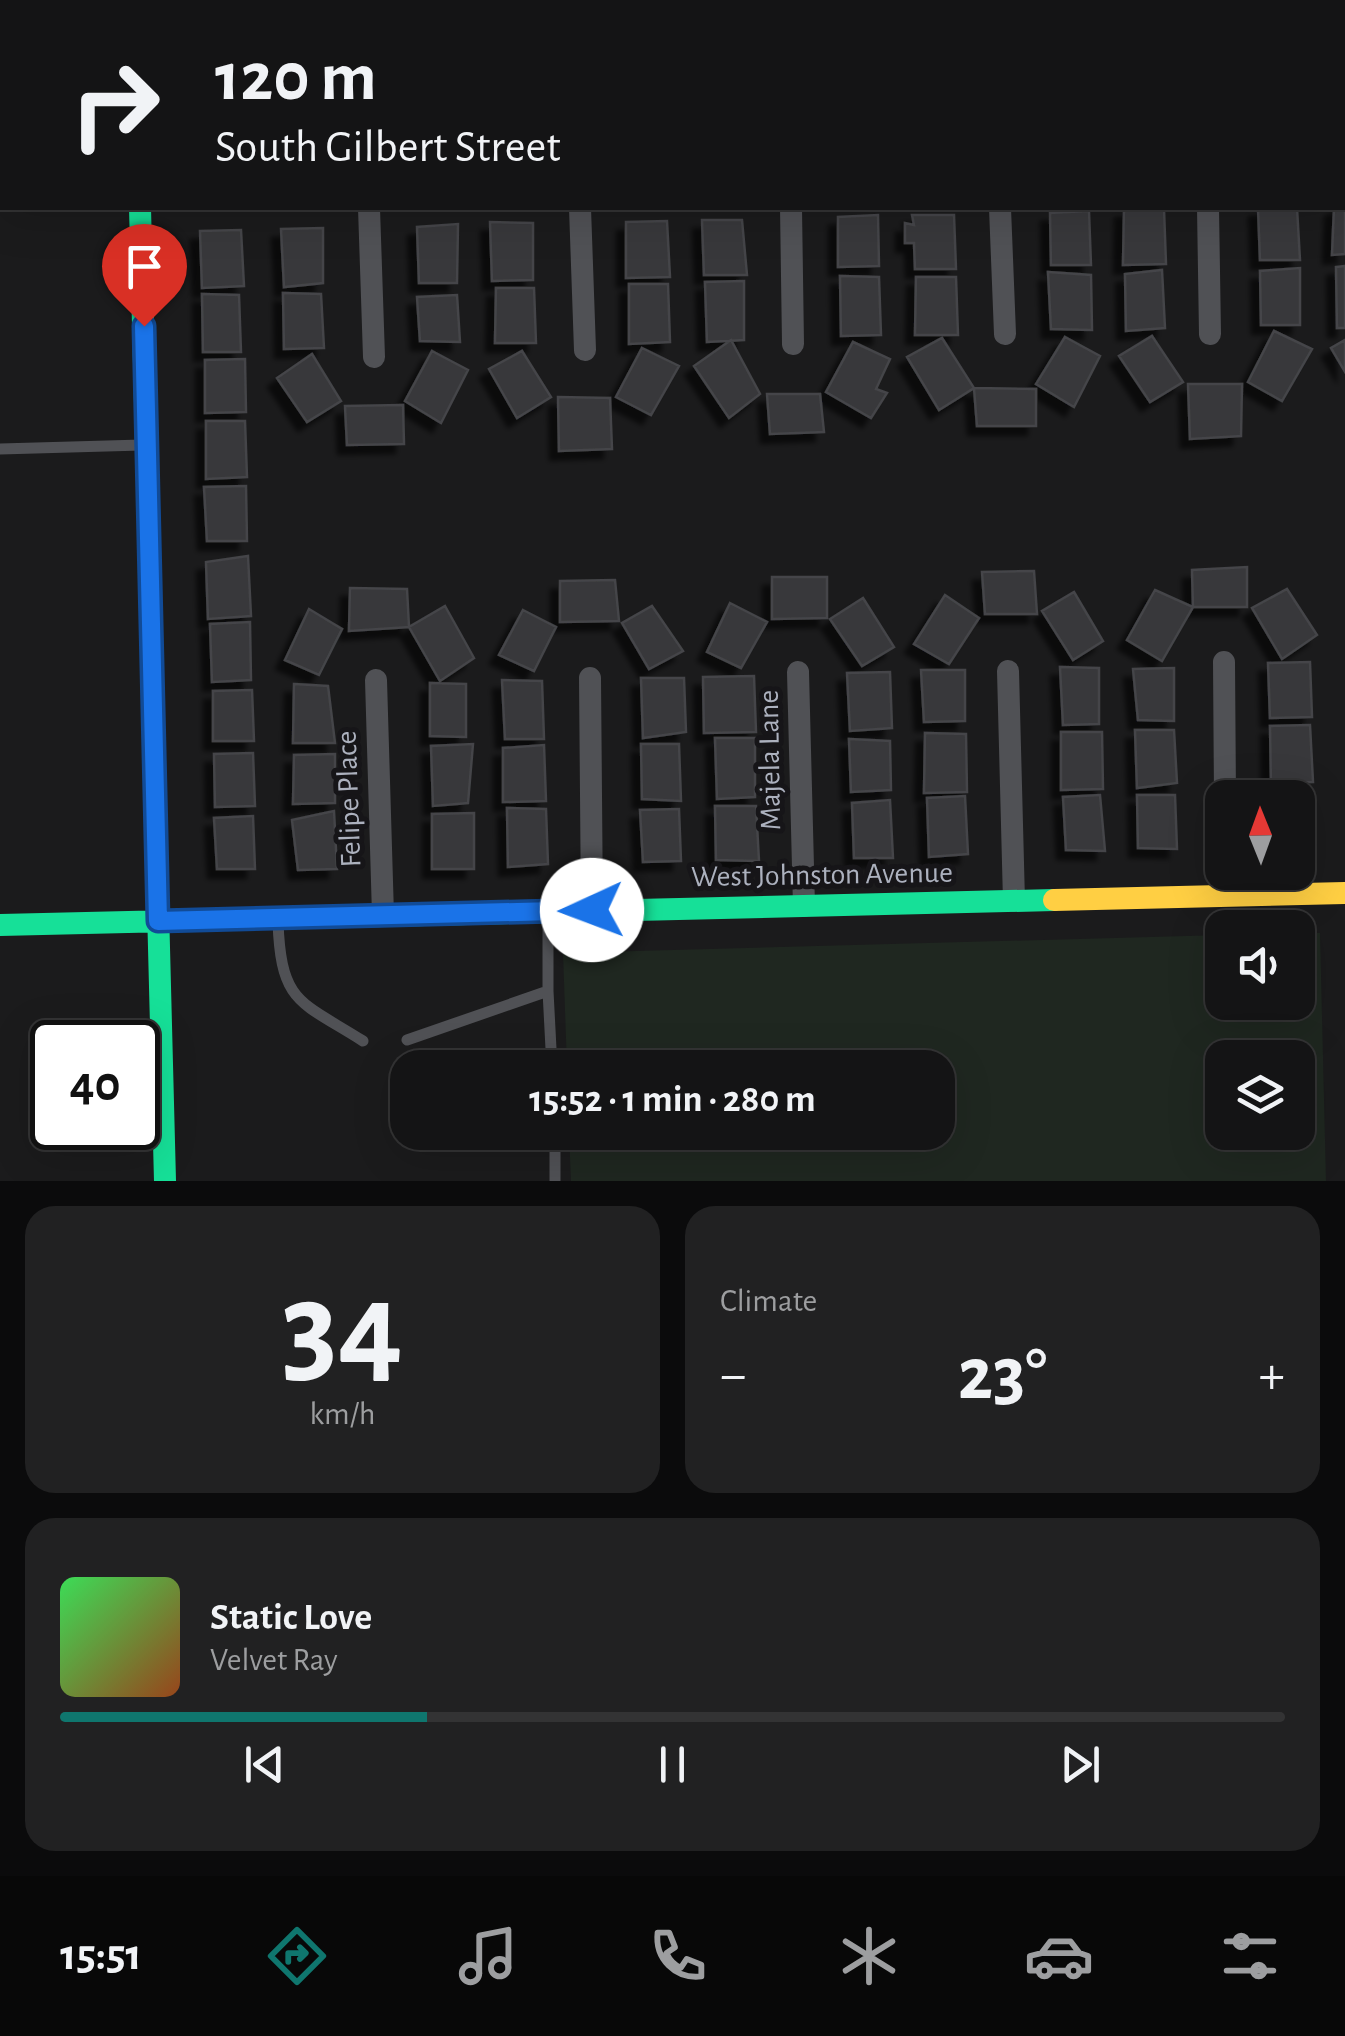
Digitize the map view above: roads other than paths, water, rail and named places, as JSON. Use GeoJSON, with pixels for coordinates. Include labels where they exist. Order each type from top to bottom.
{"type":"FeatureCollection","features":[{"type":"Feature","properties":{"kind":"street"},"geometry":{"type":"LineString","coordinates":[[140,210],[164,1181]]}},
{"type":"Feature","properties":{"kind":"street"},"geometry":{"type":"LineString","coordinates":[[369,210],[374,357]]}},
{"type":"Feature","properties":{"kind":"street"},"geometry":{"type":"LineString","coordinates":[[580,210],[585,350]]}},
{"type":"Feature","properties":{"kind":"street"},"geometry":{"type":"LineString","coordinates":[[791,210],[792,344]]}},
{"type":"Feature","properties":{"kind":"street"},"geometry":{"type":"LineString","coordinates":[[1000,210],[1004,334]]}},
{"type":"Feature","properties":{"kind":"street"},"geometry":{"type":"LineString","coordinates":[[1208,210],[1210,334]]}},
{"type":"Feature","properties":{"kind":"street"},"geometry":{"type":"LineString","coordinates":[[1224,662],[1225,780]]}},
{"type":"Feature","properties":{"kind":"street"},"geometry":{"type":"LineString","coordinates":[[1008,671],[1014,901]]}},
{"type":"Feature","properties":{"kind":"street","name":"Majela Lane"},"geometry":{"type":"LineString","coordinates":[[798,672],[804,906]]}},
{"type":"Feature","properties":{"kind":"street"},"geometry":{"type":"LineString","coordinates":[[590,678],[592,910]]}},
{"type":"Feature","properties":{"kind":"street","name":"Felipe Place"},"geometry":{"type":"LineString","coordinates":[[376,680],[382,916]]}},
{"type":"Feature","properties":{"kind":"street","name":"West Johnston Avenue"},"geometry":{"type":"LineString","coordinates":[[0,925],[1014,901],[1205,886]]}},
{"type":"Feature","properties":{"kind":"street","name":"West Johnston Avenue"},"geometry":{"type":"LineString","coordinates":[[1305,890],[1345,893]]}},
{"type":"Feature","properties":{"kind":"lane"},"geometry":{"type":"LineString","coordinates":[[0,449],[146,445]]}},
{"type":"Feature","properties":{"kind":"lane"},"geometry":{"type":"LineString","coordinates":[[548,912],[551,1050]]}},
{"type":"Feature","properties":{"kind":"lane"},"geometry":{"type":"LineString","coordinates":[[278,918],[281,965],[292,992],[308,1008],[363,1041]]}},
{"type":"Feature","properties":{"kind":"lane"},"geometry":{"type":"LineString","coordinates":[[407,1040],[548,991]]}},
{"type":"Feature","properties":{"kind":"lane"},"geometry":{"type":"LineString","coordinates":[[555,1150],[556,1181]]}}]}
